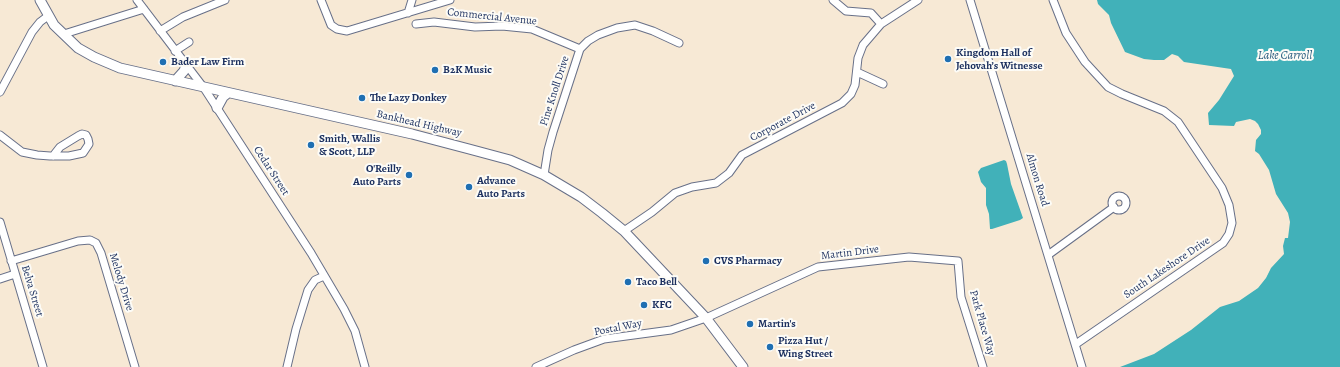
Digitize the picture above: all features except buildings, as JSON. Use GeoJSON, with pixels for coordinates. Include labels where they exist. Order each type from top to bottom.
{"type":"FeatureCollection","features":[{"type":"Feature","properties":{"kind":"main road","name":"Bankhead Highway"},"geometry":{"type":"LineString","coordinates":[[40,0],[54,25],[78,48],[94,57],[120,68],[412,134],[510,160],[544,175],[580,197],[624,231],[706,318],[743,367]]}},
{"type":"Feature","properties":{"kind":"main road"},"geometry":{"type":"LineString","coordinates":[[175,81],[184,71],[186,64]]}},
{"type":"Feature","properties":{"kind":"main road"},"geometry":{"type":"LineString","coordinates":[[217,108],[223,97],[228,93]]}},
{"type":"Feature","properties":{"kind":"street","name":"Cedar Street"},"geometry":{"type":"LineString","coordinates":[[137,0],[204,88],[324,276],[344,309],[355,331],[365,367]]}},
{"type":"Feature","properties":{"kind":"street"},"geometry":{"type":"LineString","coordinates":[[160,31],[183,17],[225,0]]}},
{"type":"Feature","properties":{"kind":"street"},"geometry":{"type":"LineString","coordinates":[[321,0],[331,25],[337,29],[347,31],[450,0]]}},
{"type":"Feature","properties":{"kind":"street"},"geometry":{"type":"LineString","coordinates":[[408,13],[412,0]]}},
{"type":"Feature","properties":{"kind":"street"},"geometry":{"type":"LineString","coordinates":[[833,0],[846,11],[870,13],[881,24]]}},
{"type":"Feature","properties":{"kind":"street","name":"Corporate Drive"},"geometry":{"type":"LineString","coordinates":[[624,231],[652,212],[675,193],[692,187],[716,183],[730,172],[742,155],[842,103],[853,90],[858,58],[863,45],[881,24],[918,0]]}},
{"type":"Feature","properties":{"kind":"street","name":"Almon Road"},"geometry":{"type":"LineString","coordinates":[[970,0],[1082,367]]}},
{"type":"Feature","properties":{"kind":"street","name":"South Lakeshore Drive"},"geometry":{"type":"LineString","coordinates":[[1053,0],[1066,33],[1085,62],[1108,87],[1164,111],[1178,122],[1222,188],[1229,205],[1232,223],[1229,234],[1223,243],[1076,344]]}},
{"type":"Feature","properties":{"kind":"street"},"geometry":{"type":"LineString","coordinates":[[64,34],[144,9]]}},
{"type":"Feature","properties":{"kind":"street"},"geometry":{"type":"LineString","coordinates":[[0,92],[32,32],[40,22],[48,16]]}},
{"type":"Feature","properties":{"kind":"street","name":"Commercial Avenue"},"geometry":{"type":"LineString","coordinates":[[419,24],[434,22],[475,27],[502,26],[532,29],[580,49]]}},
{"type":"Feature","properties":{"kind":"street","name":"Pine Knoll Drive"},"geometry":{"type":"LineString","coordinates":[[544,175],[548,150],[553,132],[580,49],[588,41],[598,35],[616,28],[635,25],[653,31],[679,43]]}},
{"type":"Feature","properties":{"kind":"street"},"geometry":{"type":"LineString","coordinates":[[176,52],[189,42]]}},
{"type":"Feature","properties":{"kind":"street"},"geometry":{"type":"LineString","coordinates":[[857,72],[883,84]]}},
{"type":"Feature","properties":{"kind":"street"},"geometry":{"type":"LineString","coordinates":[[0,135],[22,152],[53,156],[69,156],[83,153],[89,144],[86,135],[82,134],[60,147],[53,156]]}},
{"type":"Feature","properties":{"kind":"street"},"geometry":{"type":"LineString","coordinates":[[1048,255],[1114,207]]}},
{"type":"Feature","properties":{"kind":"street","name":"Belva Street"},"geometry":{"type":"LineString","coordinates":[[0,222],[43,367]]}},
{"type":"Feature","properties":{"kind":"street","name":"Melody Drive"},"geometry":{"type":"LineString","coordinates":[[11,261],[78,241],[90,240],[96,243],[101,253],[135,367]]}},
{"type":"Feature","properties":{"kind":"street","name":"Martin Drive"},"geometry":{"type":"LineString","coordinates":[[706,318],[818,267],[909,257],[958,261]]}},
{"type":"Feature","properties":{"kind":"street","name":"Park Place Way"},"geometry":{"type":"LineString","coordinates":[[958,261],[961,297],[983,367]]}},
{"type":"Feature","properties":{"kind":"street"},"geometry":{"type":"LineString","coordinates":[[0,279],[15,274]]}},
{"type":"Feature","properties":{"kind":"street"},"geometry":{"type":"LineString","coordinates":[[287,367],[296,329],[308,290],[315,280],[324,276]]}},
{"type":"Feature","properties":{"kind":"street","name":"Postal Way"},"geometry":{"type":"LineString","coordinates":[[536,367],[574,350],[604,339],[671,330],[706,318]]}},
{"type":"Feature","properties":{"kind":"water","name":"Lake Carroll"},"geometry":{"type":"Polygon","coordinates":[[[1097,0],[1340,0],[1340,367],[1120,367],[1154,354],[1191,330],[1220,307],[1239,301],[1258,288],[1266,278],[1271,268],[1284,254],[1283,246],[1285,238],[1288,238],[1290,222],[1288,213],[1276,194],[1269,170],[1259,154],[1255,151],[1256,140],[1261,134],[1258,124],[1250,119],[1236,122],[1234,126],[1209,125],[1208,113],[1219,100],[1234,76],[1231,69],[1184,62],[1178,56],[1172,54],[1164,60],[1154,60],[1144,59],[1125,52],[1111,23],[1109,15],[1098,4],[1097,0]]]}},
{"type":"Feature","properties":{"kind":"water"},"geometry":{"type":"Polygon","coordinates":[[[1004,160],[1007,164],[1011,184],[1023,218],[990,229],[989,214],[986,205],[986,188],[981,182],[978,172],[981,168],[1004,160]]]}},
{"type":"Feature","properties":{"kind":"place","name":"Kingdom Hall of Jehovah’s Witnesse"},"geometry":{"type":"Point","coordinates":[948,59]}},
{"type":"Feature","properties":{"kind":"place","name":"Bader Law Firm"},"geometry":{"type":"Point","coordinates":[163,62]}},
{"type":"Feature","properties":{"kind":"place","name":"B2K Music"},"geometry":{"type":"Point","coordinates":[435,70]}},
{"type":"Feature","properties":{"kind":"place","name":"The Lazy Donkey"},"geometry":{"type":"Point","coordinates":[362,98]}},
{"type":"Feature","properties":{"kind":"place","name":"Smith, Wallis & Scott, LLP"},"geometry":{"type":"Point","coordinates":[311,145]}},
{"type":"Feature","properties":{"kind":"place","name":"O'Reilly Auto Parts"},"geometry":{"type":"Point","coordinates":[409,175]}},
{"type":"Feature","properties":{"kind":"place","name":"Advance Auto Parts"},"geometry":{"type":"Point","coordinates":[469,187]}},
{"type":"Feature","properties":{"kind":"place","name":"CVS Pharmacy"},"geometry":{"type":"Point","coordinates":[706,261]}},
{"type":"Feature","properties":{"kind":"place","name":"Taco Bell"},"geometry":{"type":"Point","coordinates":[628,282]}},
{"type":"Feature","properties":{"kind":"place","name":"KFC"},"geometry":{"type":"Point","coordinates":[644,305]}},
{"type":"Feature","properties":{"kind":"place","name":"Martin's"},"geometry":{"type":"Point","coordinates":[750,324]}},
{"type":"Feature","properties":{"kind":"place","name":"Pizza Hut / Wing Street"},"geometry":{"type":"Point","coordinates":[770,347]}}]}
